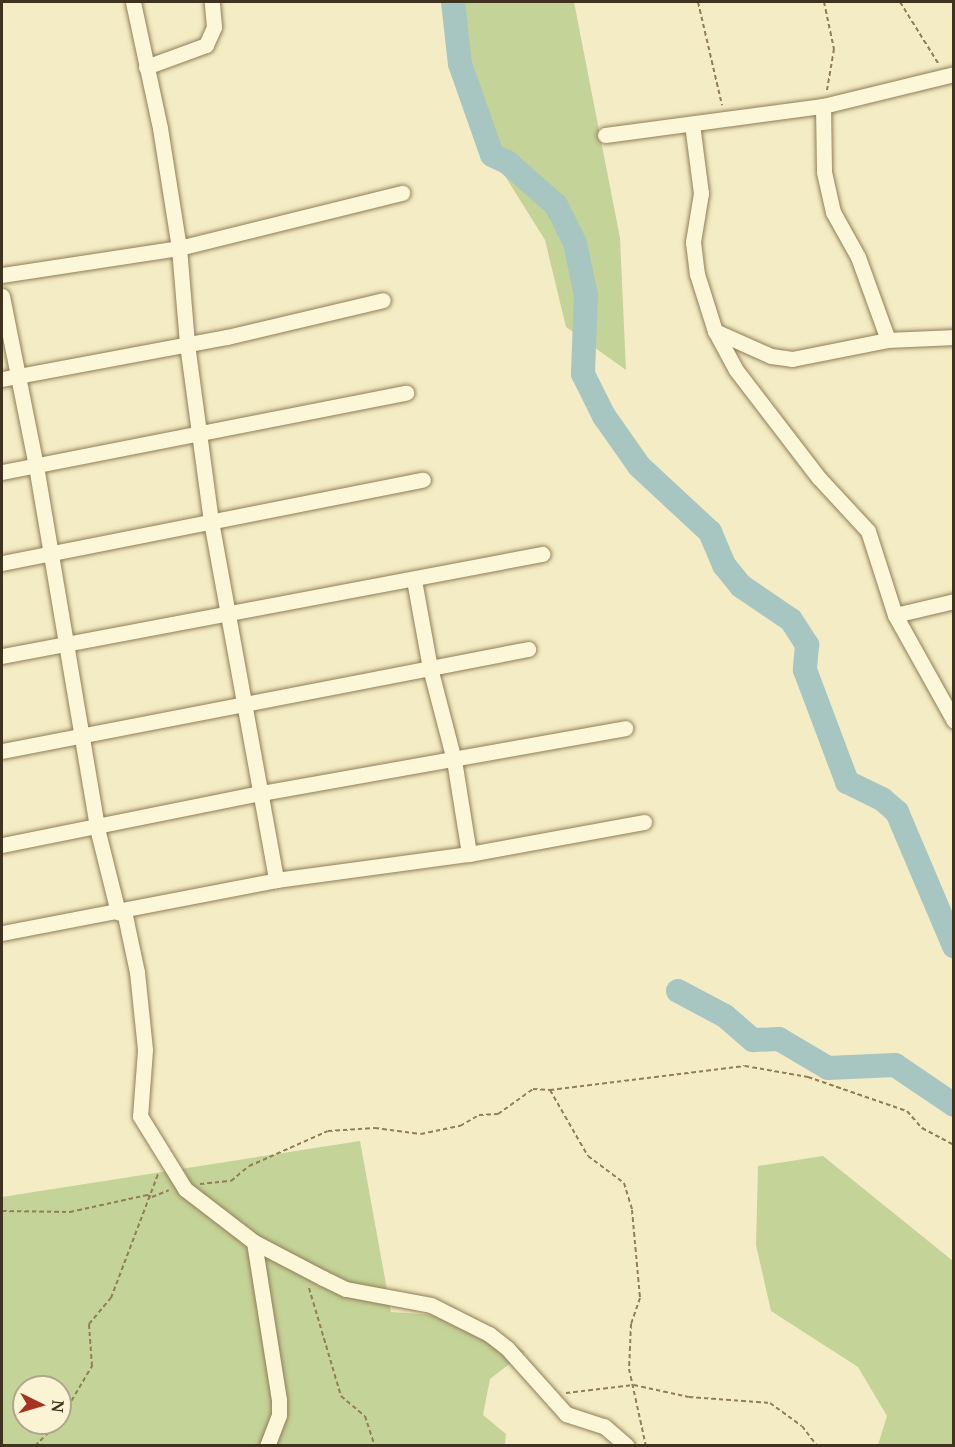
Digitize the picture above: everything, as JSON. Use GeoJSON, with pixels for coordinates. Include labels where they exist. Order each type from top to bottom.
{"type":"FeatureCollection","features":[{"type":"Feature","properties":{"kind":"street"},"geometry":{"type":"LineString","coordinates":[[134,2],[160,128],[179,248],[187,344],[211,521],[227,616],[247,704],[276,880]]}},
{"type":"Feature","properties":{"kind":"street"},"geometry":{"type":"LineString","coordinates":[[146,68],[206,45],[213,27],[212,2]]}},
{"type":"Feature","properties":{"kind":"street"},"geometry":{"type":"LineString","coordinates":[[605,135],[822,106],[951,74]]}},
{"type":"Feature","properties":{"kind":"street"},"geometry":{"type":"LineString","coordinates":[[822,106],[824,172],[833,212],[858,257],[888,340]]}},
{"type":"Feature","properties":{"kind":"street"},"geometry":{"type":"LineString","coordinates":[[692,124],[701,193],[693,242],[698,274],[716,331],[736,370],[819,478],[868,531],[895,615],[954,721]]}},
{"type":"Feature","properties":{"kind":"street"},"geometry":{"type":"LineString","coordinates":[[2,275],[179,248],[402,193]]}},
{"type":"Feature","properties":{"kind":"street"},"geometry":{"type":"LineString","coordinates":[[2,296],[36,466],[64,645],[97,828],[137,972],[145,1050],[140,1116],[155,1144],[185,1189],[254,1242],[346,1289],[431,1305],[489,1334],[507,1348],[566,1414],[604,1426],[627,1446]]}},
{"type":"Feature","properties":{"kind":"street"},"geometry":{"type":"LineString","coordinates":[[2,379],[187,344],[383,300]]}},
{"type":"Feature","properties":{"kind":"street"},"geometry":{"type":"LineString","coordinates":[[716,331],[771,356],[792,359],[888,340],[954,337]]}},
{"type":"Feature","properties":{"kind":"street"},"geometry":{"type":"LineString","coordinates":[[2,472],[406,393]]}},
{"type":"Feature","properties":{"kind":"street"},"geometry":{"type":"LineString","coordinates":[[2,563],[423,480]]}},
{"type":"Feature","properties":{"kind":"street"},"geometry":{"type":"LineString","coordinates":[[2,656],[227,616],[542,554]]}},
{"type":"Feature","properties":{"kind":"street"},"geometry":{"type":"LineString","coordinates":[[414,580],[430,668],[454,759],[469,854]]}},
{"type":"Feature","properties":{"kind":"street"},"geometry":{"type":"LineString","coordinates":[[895,615],[954,600]]}},
{"type":"Feature","properties":{"kind":"street"},"geometry":{"type":"LineString","coordinates":[[2,752],[528,649]]}},
{"type":"Feature","properties":{"kind":"street"},"geometry":{"type":"LineString","coordinates":[[2,845],[97,828],[261,793],[625,728]]}},
{"type":"Feature","properties":{"kind":"street"},"geometry":{"type":"LineString","coordinates":[[2,933],[121,912],[276,880],[469,854],[645,822]]}},
{"type":"Feature","properties":{"kind":"street"},"geometry":{"type":"LineString","coordinates":[[254,1242],[279,1400],[279,1415],[267,1446]]}},
{"type":"Feature","properties":{"kind":"path"},"geometry":{"type":"LineString","coordinates":[[698,2],[726,119]]}},
{"type":"Feature","properties":{"kind":"path"},"geometry":{"type":"LineString","coordinates":[[822,106],[834,49],[824,2]]}},
{"type":"Feature","properties":{"kind":"path"},"geometry":{"type":"LineString","coordinates":[[900,2],[951,74]]}},
{"type":"Feature","properties":{"kind":"path"},"geometry":{"type":"LineString","coordinates":[[2,1211],[70,1212],[147,1195],[152,1197],[163,1191],[185,1189],[204,1182],[231,1181],[249,1166],[328,1131],[375,1128],[421,1134],[460,1126],[479,1115],[498,1114],[533,1089],[550,1090],[745,1066],[808,1077],[907,1112],[922,1128],[954,1145]]}},
{"type":"Feature","properties":{"kind":"path"},"geometry":{"type":"LineString","coordinates":[[550,1090],[588,1156],[624,1183],[632,1210],[640,1298],[631,1324],[629,1364],[646,1446]]}},
{"type":"Feature","properties":{"kind":"path"},"geometry":{"type":"LineString","coordinates":[[72,1400],[92,1366],[89,1324],[111,1298],[152,1197],[158,1177],[155,1144]]}},
{"type":"Feature","properties":{"kind":"path"},"geometry":{"type":"LineString","coordinates":[[306,1282],[314,1297],[341,1396],[365,1416],[375,1446]]}},
{"type":"Feature","properties":{"kind":"path"},"geometry":{"type":"LineString","coordinates":[[564,1393],[634,1385],[689,1397],[770,1403],[802,1426],[817,1446]]}},
{"type":"Feature","properties":{"kind":"path"},"geometry":{"type":"LineString","coordinates":[[35,1446],[46,1435]]}},
{"type":"Feature","properties":{"kind":"green space"},"geometry":{"type":"Polygon","coordinates":[[[453,2],[574,2],[620,238],[626,370],[566,327],[545,240],[492,155],[460,64],[453,2]]]}},
{"type":"Feature","properties":{"kind":"green space"},"geometry":{"type":"Polygon","coordinates":[[[360,1141],[391,1312],[475,1318],[525,1352],[490,1379],[483,1415],[506,1434],[505,1445],[2,1446],[2,1197],[360,1141]]]}},
{"type":"Feature","properties":{"kind":"green space"},"geometry":{"type":"Polygon","coordinates":[[[823,1156],[953,1261],[953,1445],[878,1445],[887,1416],[858,1367],[771,1311],[756,1245],[758,1166],[823,1156]]]}},
{"type":"Feature","properties":{"kind":"waterway"},"geometry":{"type":"LineString","coordinates":[[453,2],[460,64],[492,155],[507,162],[556,205],[575,243],[586,295],[583,374],[604,416],[639,466],[710,532],[724,565],[741,586],[791,620],[807,645],[805,670],[847,782],[882,799],[897,812],[954,946]]}},
{"type":"Feature","properties":{"kind":"waterway"},"geometry":{"type":"LineString","coordinates":[[678,991],[725,1016],[753,1040],[779,1039],[828,1068],[895,1065],[954,1105]]}}]}
